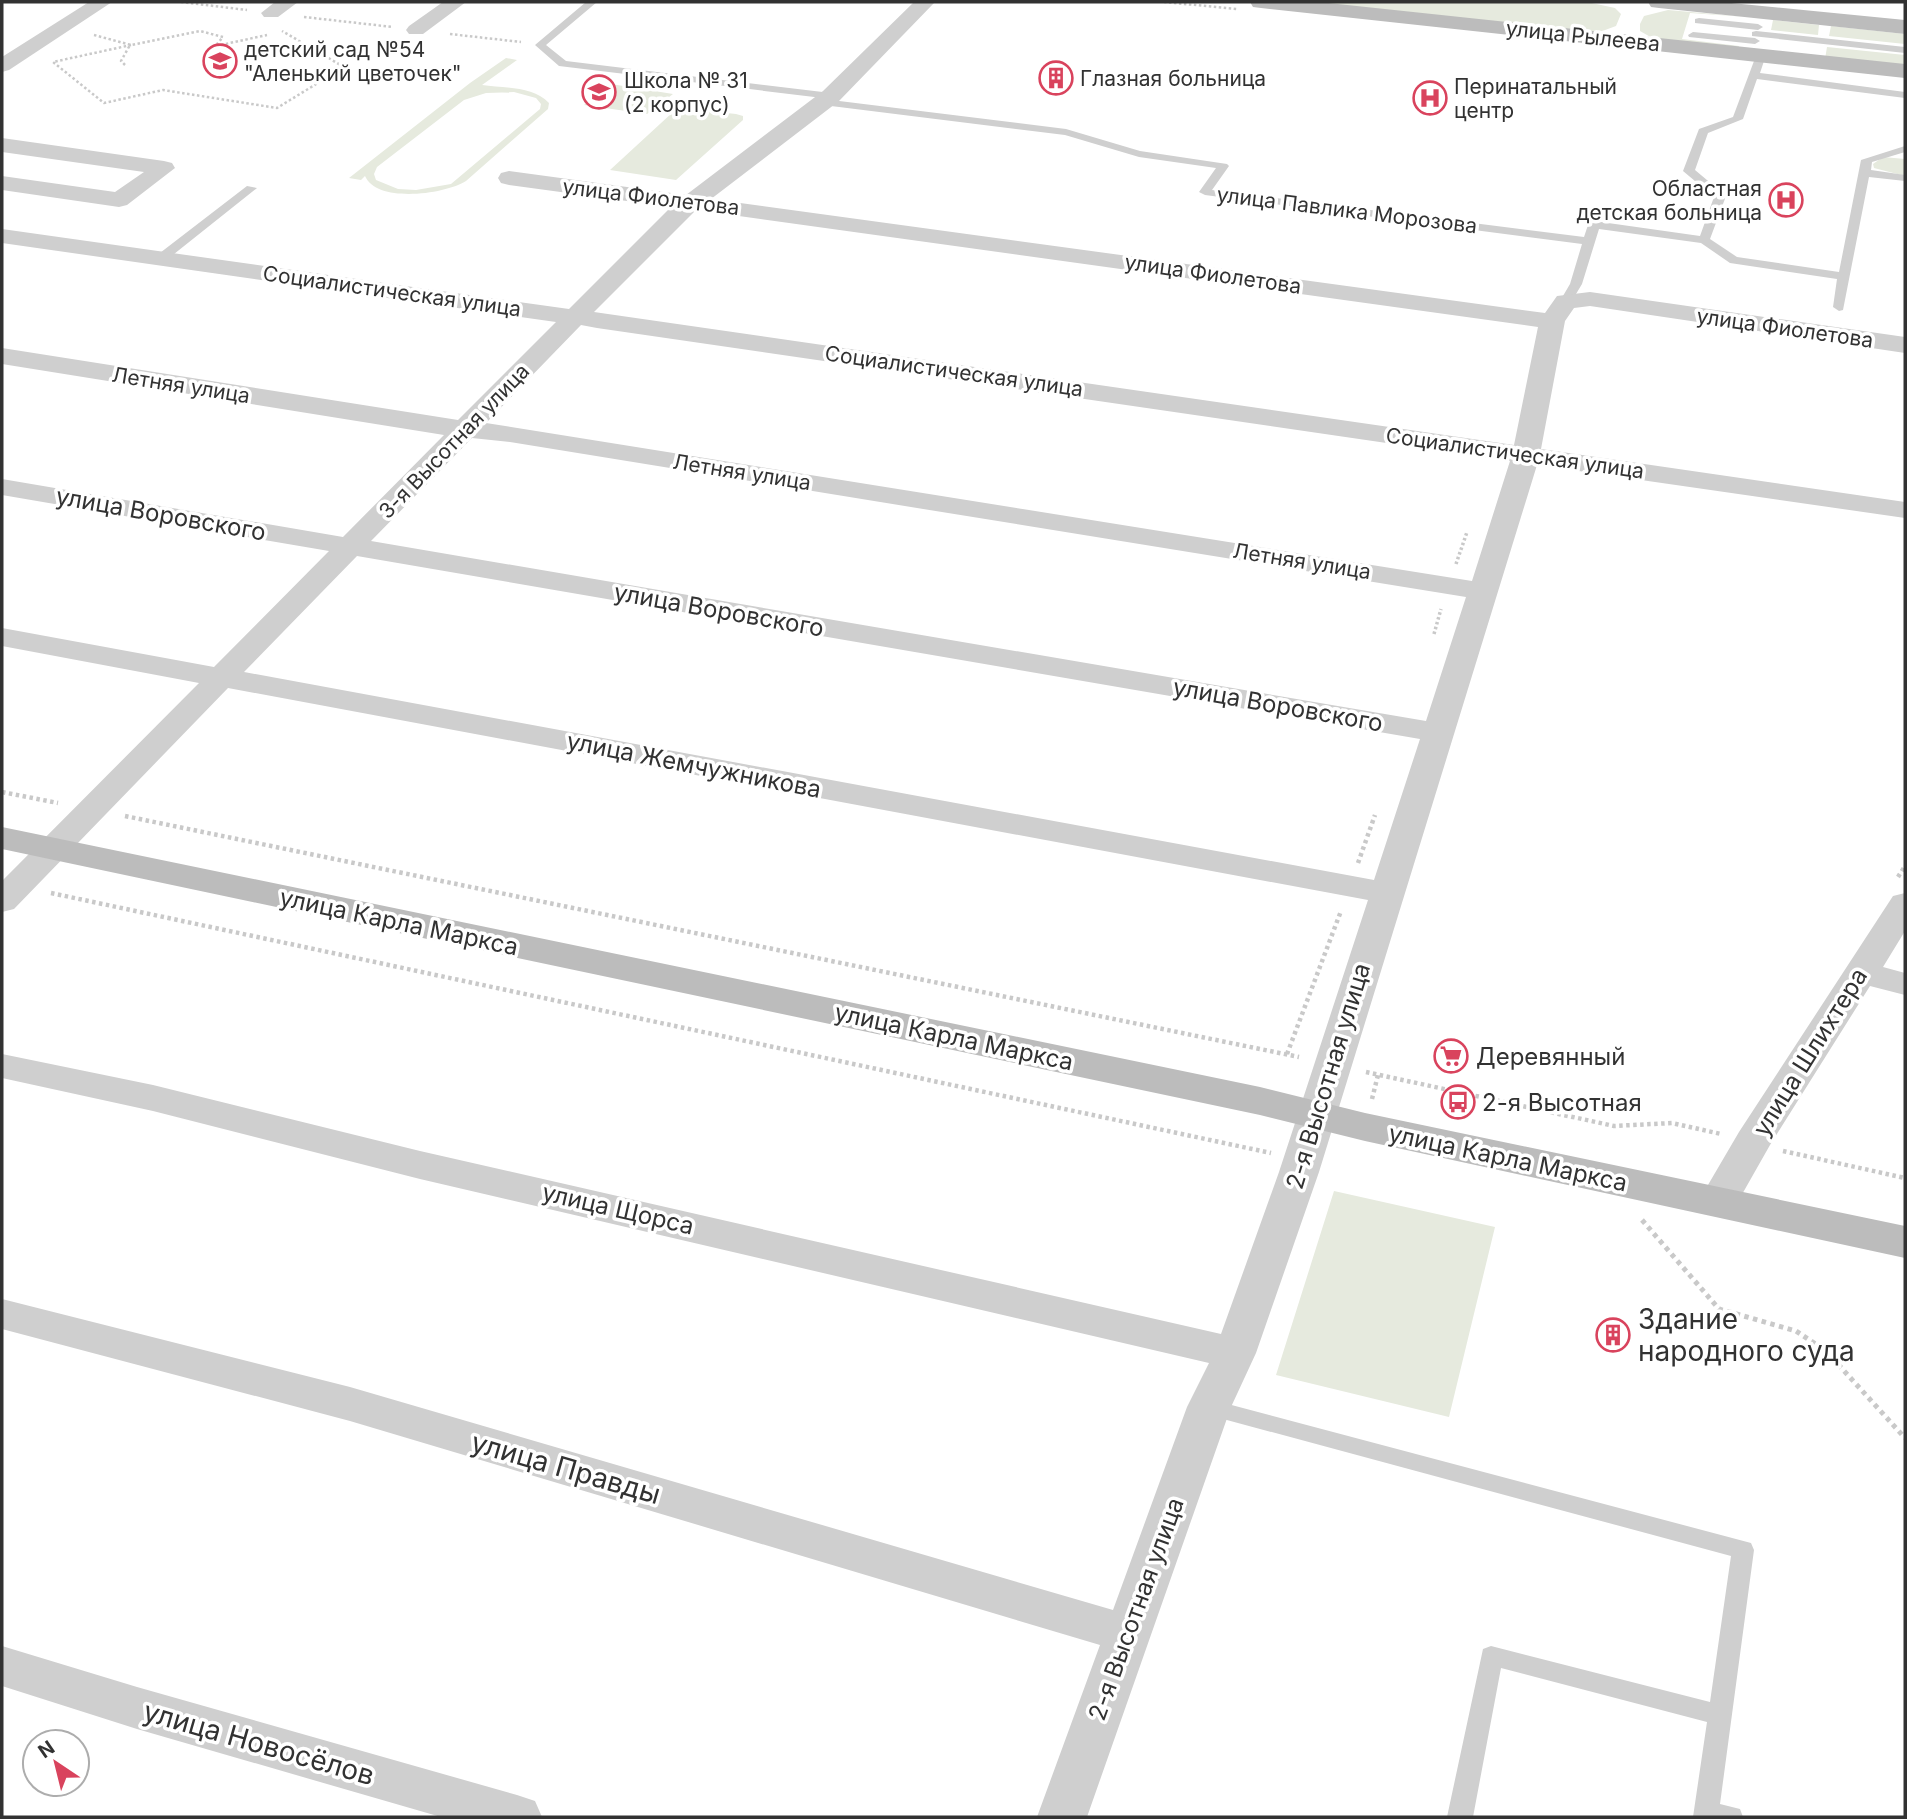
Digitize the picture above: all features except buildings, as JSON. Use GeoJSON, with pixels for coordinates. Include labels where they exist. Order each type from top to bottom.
{"type":"FeatureCollection","features":[{"type":"Feature","properties":{"kind":"main road","name":"улица Рылеева"},"geometry":{"type":"LineString","coordinates":[[1261,2],[1628,41],[1757,43],[1905,27]]}},
{"type":"Feature","properties":{"kind":"main road"},"geometry":{"type":"LineString","coordinates":[[1628,41],[1642,2]]}},
{"type":"Feature","properties":{"kind":"main road","name":"улица Рылеева"},"geometry":{"type":"LineString","coordinates":[[1659,2],[1757,43],[1905,71]]}},
{"type":"Feature","properties":{"kind":"main road","name":"улица Карла Маркса"},"geometry":{"type":"LineString","coordinates":[[2,838],[638,973],[976,1041],[1905,1242]]}},
{"type":"Feature","properties":{"kind":"street"},"geometry":{"type":"LineString","coordinates":[[2,66],[12,53],[66,27],[102,2]]}},
{"type":"Feature","properties":{"kind":"street"},"geometry":{"type":"LineString","coordinates":[[416,30],[456,2]]}},
{"type":"Feature","properties":{"kind":"street","name":"3-я Высотная улица"},"geometry":{"type":"LineString","coordinates":[[9,894],[688,203],[827,99],[925,2]]}},
{"type":"Feature","properties":{"kind":"street"},"geometry":{"type":"LineString","coordinates":[[2,145],[164,168],[119,200],[2,183]]}},
{"type":"Feature","properties":{"kind":"street","name":"улица Фиолетова"},"geometry":{"type":"LineString","coordinates":[[509,178],[688,203],[1559,311],[1590,299],[1905,345]]}},
{"type":"Feature","properties":{"kind":"street","name":"Социалистическая улица"},"geometry":{"type":"LineString","coordinates":[[2,236],[1905,510]]}},
{"type":"Feature","properties":{"kind":"street","name":"2-я Высотная улица"},"geometry":{"type":"LineString","coordinates":[[1062,1817],[1209,1407],[1235,1353],[1303,1159],[1331,1063],[1525,455],[1559,311]]}},
{"type":"Feature","properties":{"kind":"street","name":"Летняя улица"},"geometry":{"type":"LineString","coordinates":[[2,356],[510,434],[1481,591]]}},
{"type":"Feature","properties":{"kind":"street","name":"улица Воровского"},"geometry":{"type":"LineString","coordinates":[[2,487],[1437,732]]}},
{"type":"Feature","properties":{"kind":"street","name":"улица Жемчужникова"},"geometry":{"type":"LineString","coordinates":[[2,637],[1386,893]]}},
{"type":"Feature","properties":{"kind":"street","name":"улица Шлихтера"},"geometry":{"type":"LineString","coordinates":[[1718,1202],[1905,904]]}},
{"type":"Feature","properties":{"kind":"street"},"geometry":{"type":"LineString","coordinates":[[1860,972],[1905,984]]}},
{"type":"Feature","properties":{"kind":"street","name":"улица Щорса"},"geometry":{"type":"LineString","coordinates":[[2,1066],[153,1098],[420,1165],[1235,1353]]}},
{"type":"Feature","properties":{"kind":"street","name":"улица Правды"},"geometry":{"type":"LineString","coordinates":[[2,1314],[350,1404],[1127,1634]]}},
{"type":"Feature","properties":{"kind":"street","name":"улица Новосёлов"},"geometry":{"type":"LineString","coordinates":[[2,1666],[137,1708],[517,1817]]}},
{"type":"Feature","properties":{"kind":"lane"},"geometry":{"type":"LineString","coordinates":[[592,2],[540,45],[563,64],[827,99]]}},
{"type":"Feature","properties":{"kind":"lane"},"geometry":{"type":"LineString","coordinates":[[1699,21],[1905,95]]}},
{"type":"Feature","properties":{"kind":"lane"},"geometry":{"type":"LineString","coordinates":[[1693,35],[1757,43],[1905,50]]}},
{"type":"Feature","properties":{"kind":"lane"},"geometry":{"type":"LineString","coordinates":[[1704,240],[1720,196],[1689,171],[1703,131],[1738,119],[1757,43]]}},
{"type":"Feature","properties":{"kind":"lane","name":"улица Павлика Морозова"},"geometry":{"type":"LineString","coordinates":[[827,99],[1066,132],[1139,154],[1223,166],[1205,192],[1588,241]]}},
{"type":"Feature","properties":{"kind":"lane"},"geometry":{"type":"LineString","coordinates":[[1839,307],[1867,160],[1905,149]]}},
{"type":"Feature","properties":{"kind":"lane"},"geometry":{"type":"LineString","coordinates":[[1866,173],[1905,178]]}},
{"type":"Feature","properties":{"kind":"lane"},"geometry":{"type":"LineString","coordinates":[[160,258],[251,188]]}},
{"type":"Feature","properties":{"kind":"lane"},"geometry":{"type":"LineString","coordinates":[[1559,311],[1576,284],[1594,225],[1704,240],[1734,260],[1844,276]]}},
{"type":"Feature","properties":{"kind":"lane"},"geometry":{"type":"LineString","coordinates":[[1209,1407],[1743,1550],[1720,1715],[1715,1816]]}},
{"type":"Feature","properties":{"kind":"lane"},"geometry":{"type":"LineString","coordinates":[[1460,1817],[1491,1656],[1720,1715]]}},
{"type":"Feature","properties":{"kind":"path"},"geometry":{"type":"LineString","coordinates":[[181,2],[280,7],[416,30],[540,45]]}},
{"type":"Feature","properties":{"kind":"path"},"geometry":{"type":"LineString","coordinates":[[66,27],[131,45],[200,31],[223,37],[216,46],[283,31],[344,67],[277,108],[163,89],[104,103],[53,62],[131,45]]}},
{"type":"Feature","properties":{"kind":"path"},"geometry":{"type":"LineString","coordinates":[[125,65],[121,61],[131,45]]}},
{"type":"Feature","properties":{"kind":"path"},"geometry":{"type":"LineString","coordinates":[[2,792],[1331,1063],[1614,1126],[1672,1123],[1754,1141],[1799,1156],[1905,1178]]}},
{"type":"Feature","properties":{"kind":"path"},"geometry":{"type":"LineString","coordinates":[[9,894],[1303,1159]]}},
{"type":"Feature","properties":{"kind":"path"},"geometry":{"type":"LineString","coordinates":[[1642,1220],[1719,1309],[1796,1331],[1826,1351],[1905,1438]]}},
{"type":"Feature","properties":{"kind":"shaded area"},"geometry":{"type":"Polygon","coordinates":[[[1285,2],[1587,2],[1615,8],[1621,14],[1616,26],[1597,33],[1572,33],[1285,2]]]}},
{"type":"Feature","properties":{"kind":"shaded area"},"geometry":{"type":"Polygon","coordinates":[[[1668,10],[1747,17],[1690,13],[1682,39],[1739,46],[1738,49],[1654,39],[1640,31],[1644,16],[1668,10]]]}},
{"type":"Feature","properties":{"kind":"shaded area"},"geometry":{"type":"Polygon","coordinates":[[[1773,20],[1819,25],[1818,35],[1771,30],[1773,20]]]}},
{"type":"Feature","properties":{"kind":"shaded area"},"geometry":{"type":"Polygon","coordinates":[[[1831,26],[1905,34],[1905,44],[1829,36],[1831,26]]]}},
{"type":"Feature","properties":{"kind":"shaded area"},"geometry":{"type":"Polygon","coordinates":[[[1827,47],[1905,55],[1905,67],[1825,59],[1827,47]]]}},
{"type":"Feature","properties":{"kind":"shaded area"},"geometry":{"type":"Polygon","coordinates":[[[506,58],[517,60],[482,85],[535,93],[549,103],[548,109],[466,181],[456,186],[428,193],[397,193],[372,185],[365,176],[361,180],[349,178],[506,58]],[[514,92],[486,93],[464,100],[377,167],[374,174],[376,180],[398,189],[416,190],[451,184],[540,109],[541,104],[536,98],[514,92]]]}},
{"type":"Feature","properties":{"kind":"shaded area"},"geometry":{"type":"Polygon","coordinates":[[[611,84],[673,94],[647,114],[584,105],[611,84]]]}},
{"type":"Feature","properties":{"kind":"shaded area"},"geometry":{"type":"Polygon","coordinates":[[[681,108],[736,114],[743,116],[743,120],[676,180],[610,170],[673,112],[681,108]]]}},
{"type":"Feature","properties":{"kind":"shaded area"},"geometry":{"type":"Polygon","coordinates":[[[1883,157],[1905,159],[1905,176],[1874,168],[1873,164],[1883,157]]]}},
{"type":"Feature","properties":{"kind":"shaded area"},"geometry":{"type":"Polygon","coordinates":[[[1334,1191],[1495,1227],[1449,1417],[1276,1375],[1334,1191]]]}},
{"type":"Feature","properties":{"kind":"place","name":"детский сад №54 \"Аленький цветочек\""},"geometry":{"type":"Point","coordinates":[220,61]}},
{"type":"Feature","properties":{"kind":"place","name":"Глазная больница"},"geometry":{"type":"Point","coordinates":[1056,78]}},
{"type":"Feature","properties":{"kind":"place","name":"Школа № 31 (2 корпус)"},"geometry":{"type":"Point","coordinates":[599,92]}},
{"type":"Feature","properties":{"kind":"place","name":"Перинатальный центр"},"geometry":{"type":"Point","coordinates":[1430,98]}},
{"type":"Feature","properties":{"kind":"place","name":"Областная детская больница"},"geometry":{"type":"Point","coordinates":[1786,200]}},
{"type":"Feature","properties":{"kind":"place","name":"Деревянный"},"geometry":{"type":"Point","coordinates":[1451,1056]}},
{"type":"Feature","properties":{"kind":"place","name":"2-я Высотная"},"geometry":{"type":"Point","coordinates":[1458,1102]}},
{"type":"Feature","properties":{"kind":"place","name":"Здание народного суда"},"geometry":{"type":"Point","coordinates":[1613,1335]}}]}
